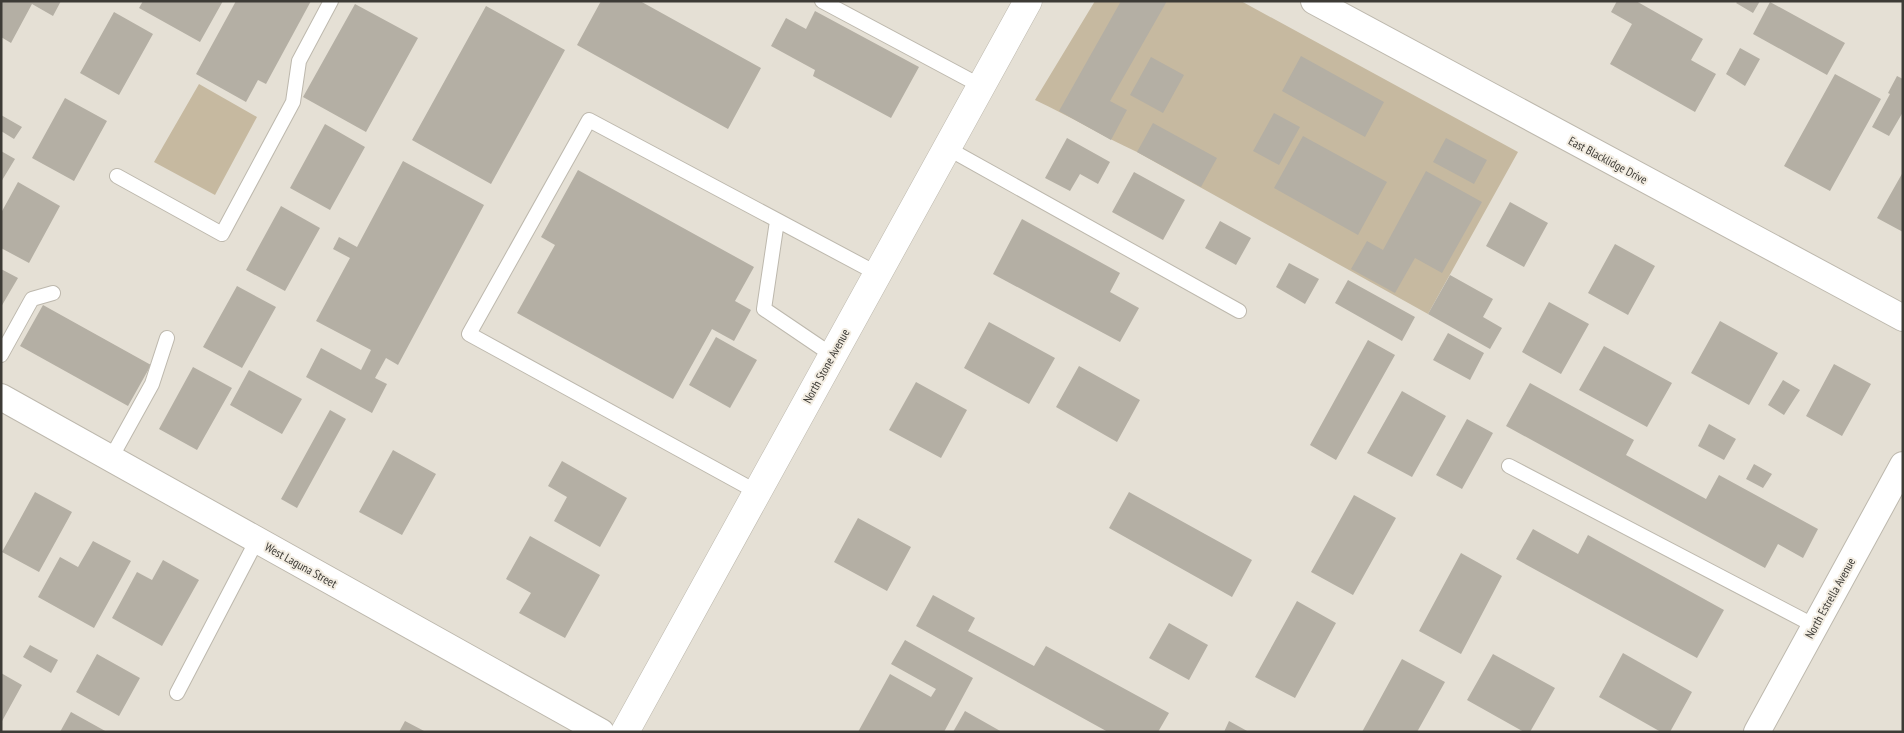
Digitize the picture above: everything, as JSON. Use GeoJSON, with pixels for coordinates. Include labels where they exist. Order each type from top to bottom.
{"type":"FeatureCollection","features":[{"type":"Feature","properties":{"kind":"main road","name":"North Stone Avenue"},"geometry":{"type":"LineString","coordinates":[[625,732],[1028,1]]}},
{"type":"Feature","properties":{"kind":"street","name":"East Blacklidge Drive"},"geometry":{"type":"LineString","coordinates":[[1314,1],[1903,318]]}},
{"type":"Feature","properties":{"kind":"street","name":"West Laguna Street"},"geometry":{"type":"LineString","coordinates":[[1,397],[600,732]]}},
{"type":"Feature","properties":{"kind":"street","name":"North Estrella Avenue"},"geometry":{"type":"LineString","coordinates":[[1757,732],[1903,465]]}},
{"type":"Feature","properties":{"kind":"lane"},"geometry":{"type":"LineString","coordinates":[[117,176],[222,234],[293,102],[299,61],[331,1]]}},
{"type":"Feature","properties":{"kind":"lane"},"geometry":{"type":"LineString","coordinates":[[822,1],[981,86]]}},
{"type":"Feature","properties":{"kind":"lane"},"geometry":{"type":"LineString","coordinates":[[757,492],[469,334],[589,120],[878,274]]}},
{"type":"Feature","properties":{"kind":"lane"},"geometry":{"type":"LineString","coordinates":[[947,148],[1240,311]]}},
{"type":"Feature","properties":{"kind":"lane"},"geometry":{"type":"LineString","coordinates":[[777,221],[764,309],[832,355]]}},
{"type":"Feature","properties":{"kind":"lane"},"geometry":{"type":"LineString","coordinates":[[1,355],[32,299],[52,293]]}},
{"type":"Feature","properties":{"kind":"lane"},"geometry":{"type":"LineString","coordinates":[[111,458],[152,384],[167,338]]}},
{"type":"Feature","properties":{"kind":"lane"},"geometry":{"type":"LineString","coordinates":[[1510,466],[1815,626]]}},
{"type":"Feature","properties":{"kind":"lane"},"geometry":{"type":"LineString","coordinates":[[177,693],[257,540]]}},
{"type":"Feature","properties":{"kind":"shaded area"},"geometry":{"type":"Polygon","coordinates":[[[1095,1],[1241,1],[1518,152],[1428,314],[1137,152],[1035,100],[1095,1]]]}},
{"type":"Feature","properties":{"kind":"shaded area"},"geometry":{"type":"Polygon","coordinates":[[[199,84],[257,117],[215,195],[154,162],[199,84]]]}},
{"type":"Feature","properties":{"kind":"building"},"geometry":{"type":"Polygon","coordinates":[[[1,1],[61,1],[53,16],[32,4],[11,43],[1,37],[1,1]]]}},
{"type":"Feature","properties":{"kind":"building"},"geometry":{"type":"Polygon","coordinates":[[[143,1],[223,1],[200,42],[139,8],[143,1]]]}},
{"type":"Feature","properties":{"kind":"building"},"geometry":{"type":"Polygon","coordinates":[[[236,1],[311,1],[266,84],[258,80],[246,102],[196,74],[236,1]]]}},
{"type":"Feature","properties":{"kind":"building"},"geometry":{"type":"Polygon","coordinates":[[[601,1],[640,1],[761,68],[728,129],[577,45],[601,1]]]}},
{"type":"Feature","properties":{"kind":"building"},"geometry":{"type":"Polygon","coordinates":[[[1121,1],[1167,1],[1110,101],[1127,110],[1111,140],[1059,111],[1121,1]]]}},
{"type":"Feature","properties":{"kind":"building"},"geometry":{"type":"Polygon","coordinates":[[[1617,1],[1636,1],[1703,39],[1691,60],[1716,74],[1695,112],[1610,64],[1632,24],[1611,12],[1617,1]]]}},
{"type":"Feature","properties":{"kind":"building"},"geometry":{"type":"Polygon","coordinates":[[[1738,1],[1760,1],[1753,13],[1736,3],[1738,1]]]}},
{"type":"Feature","properties":{"kind":"building"},"geometry":{"type":"Polygon","coordinates":[[[1770,2],[1845,43],[1827,75],[1753,34],[1770,2]]]}},
{"type":"Feature","properties":{"kind":"building"},"geometry":{"type":"Polygon","coordinates":[[[355,4],[418,38],[366,132],[303,97],[355,4]]]}},
{"type":"Feature","properties":{"kind":"building"},"geometry":{"type":"Polygon","coordinates":[[[486,6],[565,50],[491,184],[412,140],[486,6]]]}},
{"type":"Feature","properties":{"kind":"building"},"geometry":{"type":"Polygon","coordinates":[[[815,11],[919,67],[891,118],[813,76],[815,70],[771,46],[786,18],[806,29],[815,11]]]}},
{"type":"Feature","properties":{"kind":"building"},"geometry":{"type":"Polygon","coordinates":[[[114,12],[153,34],[119,95],[80,73],[114,12]]]}},
{"type":"Feature","properties":{"kind":"building"},"geometry":{"type":"Polygon","coordinates":[[[1740,48],[1760,59],[1745,86],[1726,74],[1740,48]]]}},
{"type":"Feature","properties":{"kind":"building"},"geometry":{"type":"Polygon","coordinates":[[[1301,56],[1384,102],[1365,137],[1282,91],[1301,56]]]}},
{"type":"Feature","properties":{"kind":"building"},"geometry":{"type":"Polygon","coordinates":[[[1151,57],[1184,75],[1163,113],[1130,95],[1151,57]]]}},
{"type":"Feature","properties":{"kind":"building"},"geometry":{"type":"Polygon","coordinates":[[[1835,74],[1881,99],[1830,191],[1784,166],[1835,74]]]}},
{"type":"Feature","properties":{"kind":"building"},"geometry":{"type":"Polygon","coordinates":[[[1897,76],[1903,79],[1903,112],[1889,136],[1872,127],[1890,94],[1888,93],[1897,76]]]}},
{"type":"Feature","properties":{"kind":"building"},"geometry":{"type":"Polygon","coordinates":[[[65,98],[107,121],[74,181],[32,158],[65,98]]]}},
{"type":"Feature","properties":{"kind":"building"},"geometry":{"type":"Polygon","coordinates":[[[1274,113],[1300,127],[1279,165],[1253,151],[1274,113]]]}},
{"type":"Feature","properties":{"kind":"building"},"geometry":{"type":"Polygon","coordinates":[[[1,115],[22,127],[14,139],[1,131],[1,115]]]}},
{"type":"Feature","properties":{"kind":"building"},"geometry":{"type":"Polygon","coordinates":[[[1153,123],[1217,158],[1201,187],[1137,152],[1153,123]]]}},
{"type":"Feature","properties":{"kind":"building"},"geometry":{"type":"Polygon","coordinates":[[[325,124],[365,147],[330,210],[290,188],[325,124]]]}},
{"type":"Feature","properties":{"kind":"building"},"geometry":{"type":"Polygon","coordinates":[[[1303,136],[1387,182],[1358,235],[1274,188],[1303,136]]]}},
{"type":"Feature","properties":{"kind":"building"},"geometry":{"type":"Polygon","coordinates":[[[1067,138],[1110,162],[1098,184],[1080,174],[1070,191],[1045,178],[1067,138]]]}},
{"type":"Feature","properties":{"kind":"building"},"geometry":{"type":"Polygon","coordinates":[[[1446,138],[1487,160],[1474,184],[1433,162],[1446,138]]]}},
{"type":"Feature","properties":{"kind":"building"},"geometry":{"type":"Polygon","coordinates":[[[1,151],[15,159],[1,182],[1,151]]]}},
{"type":"Feature","properties":{"kind":"building"},"geometry":{"type":"Polygon","coordinates":[[[403,161],[484,205],[398,365],[386,358],[375,378],[387,384],[372,413],[306,377],[321,348],[361,370],[371,350],[316,321],[350,258],[333,249],[339,237],[357,247],[403,161]]]}},
{"type":"Feature","properties":{"kind":"building"},"geometry":{"type":"Polygon","coordinates":[[[578,170],[754,267],[735,301],[751,310],[734,341],[712,329],[673,399],[517,313],[555,245],[541,237],[578,170]]]}},
{"type":"Feature","properties":{"kind":"building"},"geometry":{"type":"Polygon","coordinates":[[[1426,171],[1482,202],[1442,273],[1415,258],[1395,293],[1351,269],[1367,241],[1383,250],[1426,171]]]}},
{"type":"Feature","properties":{"kind":"building"},"geometry":{"type":"Polygon","coordinates":[[[1134,172],[1185,200],[1163,240],[1112,212],[1134,172]]]}},
{"type":"Feature","properties":{"kind":"building"},"geometry":{"type":"Polygon","coordinates":[[[1903,172],[1903,232],[1877,218],[1903,172]]]}},
{"type":"Feature","properties":{"kind":"building"},"geometry":{"type":"Polygon","coordinates":[[[18,182],[60,206],[29,263],[1,248],[1,213],[18,182]]]}},
{"type":"Feature","properties":{"kind":"building"},"geometry":{"type":"Polygon","coordinates":[[[1510,202],[1548,223],[1524,267],[1486,246],[1510,202]]]}},
{"type":"Feature","properties":{"kind":"building"},"geometry":{"type":"Polygon","coordinates":[[[281,206],[320,228],[285,291],[246,270],[281,206]]]}},
{"type":"Feature","properties":{"kind":"building"},"geometry":{"type":"Polygon","coordinates":[[[1022,219],[1120,273],[1110,292],[1139,308],[1120,342],[993,274],[1022,219]]]}},
{"type":"Feature","properties":{"kind":"building"},"geometry":{"type":"Polygon","coordinates":[[[1220,221],[1251,238],[1236,265],[1205,248],[1220,221]]]}},
{"type":"Feature","properties":{"kind":"building"},"geometry":{"type":"Polygon","coordinates":[[[1615,244],[1655,266],[1628,315],[1588,293],[1615,244]]]}},
{"type":"Feature","properties":{"kind":"building"},"geometry":{"type":"Polygon","coordinates":[[[1289,263],[1319,279],[1305,304],[1276,287],[1289,263]]]}},
{"type":"Feature","properties":{"kind":"building"},"geometry":{"type":"Polygon","coordinates":[[[1,269],[18,278],[1,307],[1,269]]]}},
{"type":"Feature","properties":{"kind":"building"},"geometry":{"type":"Polygon","coordinates":[[[1450,275],[1493,299],[1483,317],[1502,328],[1490,349],[1428,314],[1450,275]]]}},
{"type":"Feature","properties":{"kind":"building"},"geometry":{"type":"Polygon","coordinates":[[[1348,280],[1415,317],[1402,341],[1335,303],[1348,280]]]}},
{"type":"Feature","properties":{"kind":"building"},"geometry":{"type":"Polygon","coordinates":[[[237,286],[276,307],[242,368],[203,347],[237,286]]]}},
{"type":"Feature","properties":{"kind":"building"},"geometry":{"type":"Polygon","coordinates":[[[1549,302],[1589,324],[1561,374],[1522,352],[1549,302]]]}},
{"type":"Feature","properties":{"kind":"building"},"geometry":{"type":"Polygon","coordinates":[[[43,305],[151,365],[128,406],[20,346],[43,305]]]}},
{"type":"Feature","properties":{"kind":"building"},"geometry":{"type":"Polygon","coordinates":[[[1720,321],[1778,353],[1749,405],[1691,373],[1720,321]]]}},
{"type":"Feature","properties":{"kind":"building"},"geometry":{"type":"Polygon","coordinates":[[[989,322],[1055,358],[1029,404],[964,368],[989,322]]]}},
{"type":"Feature","properties":{"kind":"building"},"geometry":{"type":"Polygon","coordinates":[[[1448,333],[1484,353],[1470,380],[1433,360],[1448,333]]]}},
{"type":"Feature","properties":{"kind":"building"},"geometry":{"type":"Polygon","coordinates":[[[716,337],[757,360],[730,408],[689,385],[716,337]]]}},
{"type":"Feature","properties":{"kind":"building"},"geometry":{"type":"Polygon","coordinates":[[[1368,340],[1395,355],[1336,460],[1310,445],[1368,340]]]}},
{"type":"Feature","properties":{"kind":"building"},"geometry":{"type":"Polygon","coordinates":[[[1604,346],[1672,383],[1647,427],[1579,390],[1604,346]]]}},
{"type":"Feature","properties":{"kind":"building"},"geometry":{"type":"Polygon","coordinates":[[[1834,364],[1871,384],[1842,436],[1806,416],[1834,364]]]}},
{"type":"Feature","properties":{"kind":"building"},"geometry":{"type":"Polygon","coordinates":[[[1079,366],[1140,400],[1117,442],[1056,407],[1079,366]]]}},
{"type":"Feature","properties":{"kind":"building"},"geometry":{"type":"Polygon","coordinates":[[[193,367],[232,388],[197,450],[159,429],[193,367]]]}},
{"type":"Feature","properties":{"kind":"building"},"geometry":{"type":"Polygon","coordinates":[[[249,370],[302,399],[282,434],[230,405],[249,370]]]}},
{"type":"Feature","properties":{"kind":"building"},"geometry":{"type":"Polygon","coordinates":[[[1783,380],[1800,390],[1784,415],[1768,405],[1783,380]]]}},
{"type":"Feature","properties":{"kind":"building"},"geometry":{"type":"Polygon","coordinates":[[[916,382],[967,410],[941,458],[889,430],[916,382]]]}},
{"type":"Feature","properties":{"kind":"building"},"geometry":{"type":"Polygon","coordinates":[[[1530,383],[1634,440],[1626,455],[1706,499],[1719,475],[1818,529],[1803,558],[1778,544],[1765,568],[1506,426],[1530,383]]]}},
{"type":"Feature","properties":{"kind":"building"},"geometry":{"type":"Polygon","coordinates":[[[1402,391],[1446,416],[1412,477],[1367,453],[1402,391]]]}},
{"type":"Feature","properties":{"kind":"building"},"geometry":{"type":"Polygon","coordinates":[[[330,410],[346,419],[297,508],[281,499],[330,410]]]}},
{"type":"Feature","properties":{"kind":"building"},"geometry":{"type":"Polygon","coordinates":[[[1467,419],[1493,433],[1462,489],[1436,475],[1467,419]]]}},
{"type":"Feature","properties":{"kind":"building"},"geometry":{"type":"Polygon","coordinates":[[[1709,424],[1736,439],[1724,460],[1698,446],[1709,424]]]}},
{"type":"Feature","properties":{"kind":"building"},"geometry":{"type":"Polygon","coordinates":[[[393,450],[436,474],[402,535],[359,512],[393,450]]]}},
{"type":"Feature","properties":{"kind":"building"},"geometry":{"type":"Polygon","coordinates":[[[562,461],[627,498],[600,547],[554,521],[567,497],[548,486],[562,461]]]}},
{"type":"Feature","properties":{"kind":"building"},"geometry":{"type":"Polygon","coordinates":[[[1754,464],[1772,474],[1763,488],[1746,479],[1754,464]]]}},
{"type":"Feature","properties":{"kind":"building"},"geometry":{"type":"Polygon","coordinates":[[[35,492],[72,512],[39,572],[2,552],[35,492]]]}},
{"type":"Feature","properties":{"kind":"building"},"geometry":{"type":"Polygon","coordinates":[[[1129,492],[1252,560],[1232,597],[1109,528],[1129,492]]]}},
{"type":"Feature","properties":{"kind":"building"},"geometry":{"type":"Polygon","coordinates":[[[1354,495],[1396,518],[1353,595],[1311,572],[1354,495]]]}},
{"type":"Feature","properties":{"kind":"building"},"geometry":{"type":"Polygon","coordinates":[[[858,518],[911,547],[887,591],[834,562],[858,518]]]}},
{"type":"Feature","properties":{"kind":"building"},"geometry":{"type":"Polygon","coordinates":[[[1533,529],[1578,554],[1588,535],[1724,610],[1697,658],[1516,559],[1533,529]]]}},
{"type":"Feature","properties":{"kind":"building"},"geometry":{"type":"Polygon","coordinates":[[[530,536],[600,575],[565,638],[519,613],[531,593],[506,579],[530,536]]]}},
{"type":"Feature","properties":{"kind":"building"},"geometry":{"type":"Polygon","coordinates":[[[93,541],[131,561],[94,628],[38,597],[60,557],[78,567],[93,541]]]}},
{"type":"Feature","properties":{"kind":"building"},"geometry":{"type":"Polygon","coordinates":[[[1461,553],[1502,576],[1461,654],[1419,631],[1461,553]]]}},
{"type":"Feature","properties":{"kind":"building"},"geometry":{"type":"Polygon","coordinates":[[[163,560],[199,580],[162,646],[112,618],[137,572],[152,580],[163,560]]]}},
{"type":"Feature","properties":{"kind":"building"},"geometry":{"type":"Polygon","coordinates":[[[933,595],[975,618],[968,631],[1034,666],[1046,646],[1169,713],[1158,732],[1108,732],[916,626],[933,595]]]}},
{"type":"Feature","properties":{"kind":"building"},"geometry":{"type":"Polygon","coordinates":[[[1297,601],[1336,623],[1295,698],[1255,677],[1297,601]]]}},
{"type":"Feature","properties":{"kind":"building"},"geometry":{"type":"Polygon","coordinates":[[[1169,623],[1208,645],[1189,680],[1149,658],[1169,623]]]}},
{"type":"Feature","properties":{"kind":"building"},"geometry":{"type":"Polygon","coordinates":[[[905,640],[973,678],[944,732],[858,732],[890,674],[931,697],[936,689],[891,664],[905,640]]]}},
{"type":"Feature","properties":{"kind":"building"},"geometry":{"type":"Polygon","coordinates":[[[30,645],[58,660],[51,673],[23,657],[30,645]]]}},
{"type":"Feature","properties":{"kind":"building"},"geometry":{"type":"Polygon","coordinates":[[[1623,653],[1692,692],[1670,732],[1661,732],[1599,697],[1623,653]]]}},
{"type":"Feature","properties":{"kind":"building"},"geometry":{"type":"Polygon","coordinates":[[[97,654],[140,678],[119,716],[76,692],[97,654]]]}},
{"type":"Feature","properties":{"kind":"building"},"geometry":{"type":"Polygon","coordinates":[[[1493,654],[1555,688],[1530,732],[1524,732],[1467,700],[1493,654]]]}},
{"type":"Feature","properties":{"kind":"building"},"geometry":{"type":"Polygon","coordinates":[[[1402,659],[1445,682],[1417,732],[1362,732],[1402,659]]]}},
{"type":"Feature","properties":{"kind":"building"},"geometry":{"type":"Polygon","coordinates":[[[1,673],[22,685],[1,723],[1,673]]]}},
{"type":"Feature","properties":{"kind":"building"},"geometry":{"type":"Polygon","coordinates":[[[965,711],[1002,732],[953,732],[965,711]]]}},
{"type":"Feature","properties":{"kind":"building"},"geometry":{"type":"Polygon","coordinates":[[[71,712],[107,732],[60,732],[71,712]]]}},
{"type":"Feature","properties":{"kind":"building"},"geometry":{"type":"Polygon","coordinates":[[[405,721],[426,732],[399,732],[405,721]]]}},
{"type":"Feature","properties":{"kind":"building"},"geometry":{"type":"Polygon","coordinates":[[[1229,721],[1249,732],[1224,732],[1229,721]]]}}]}
